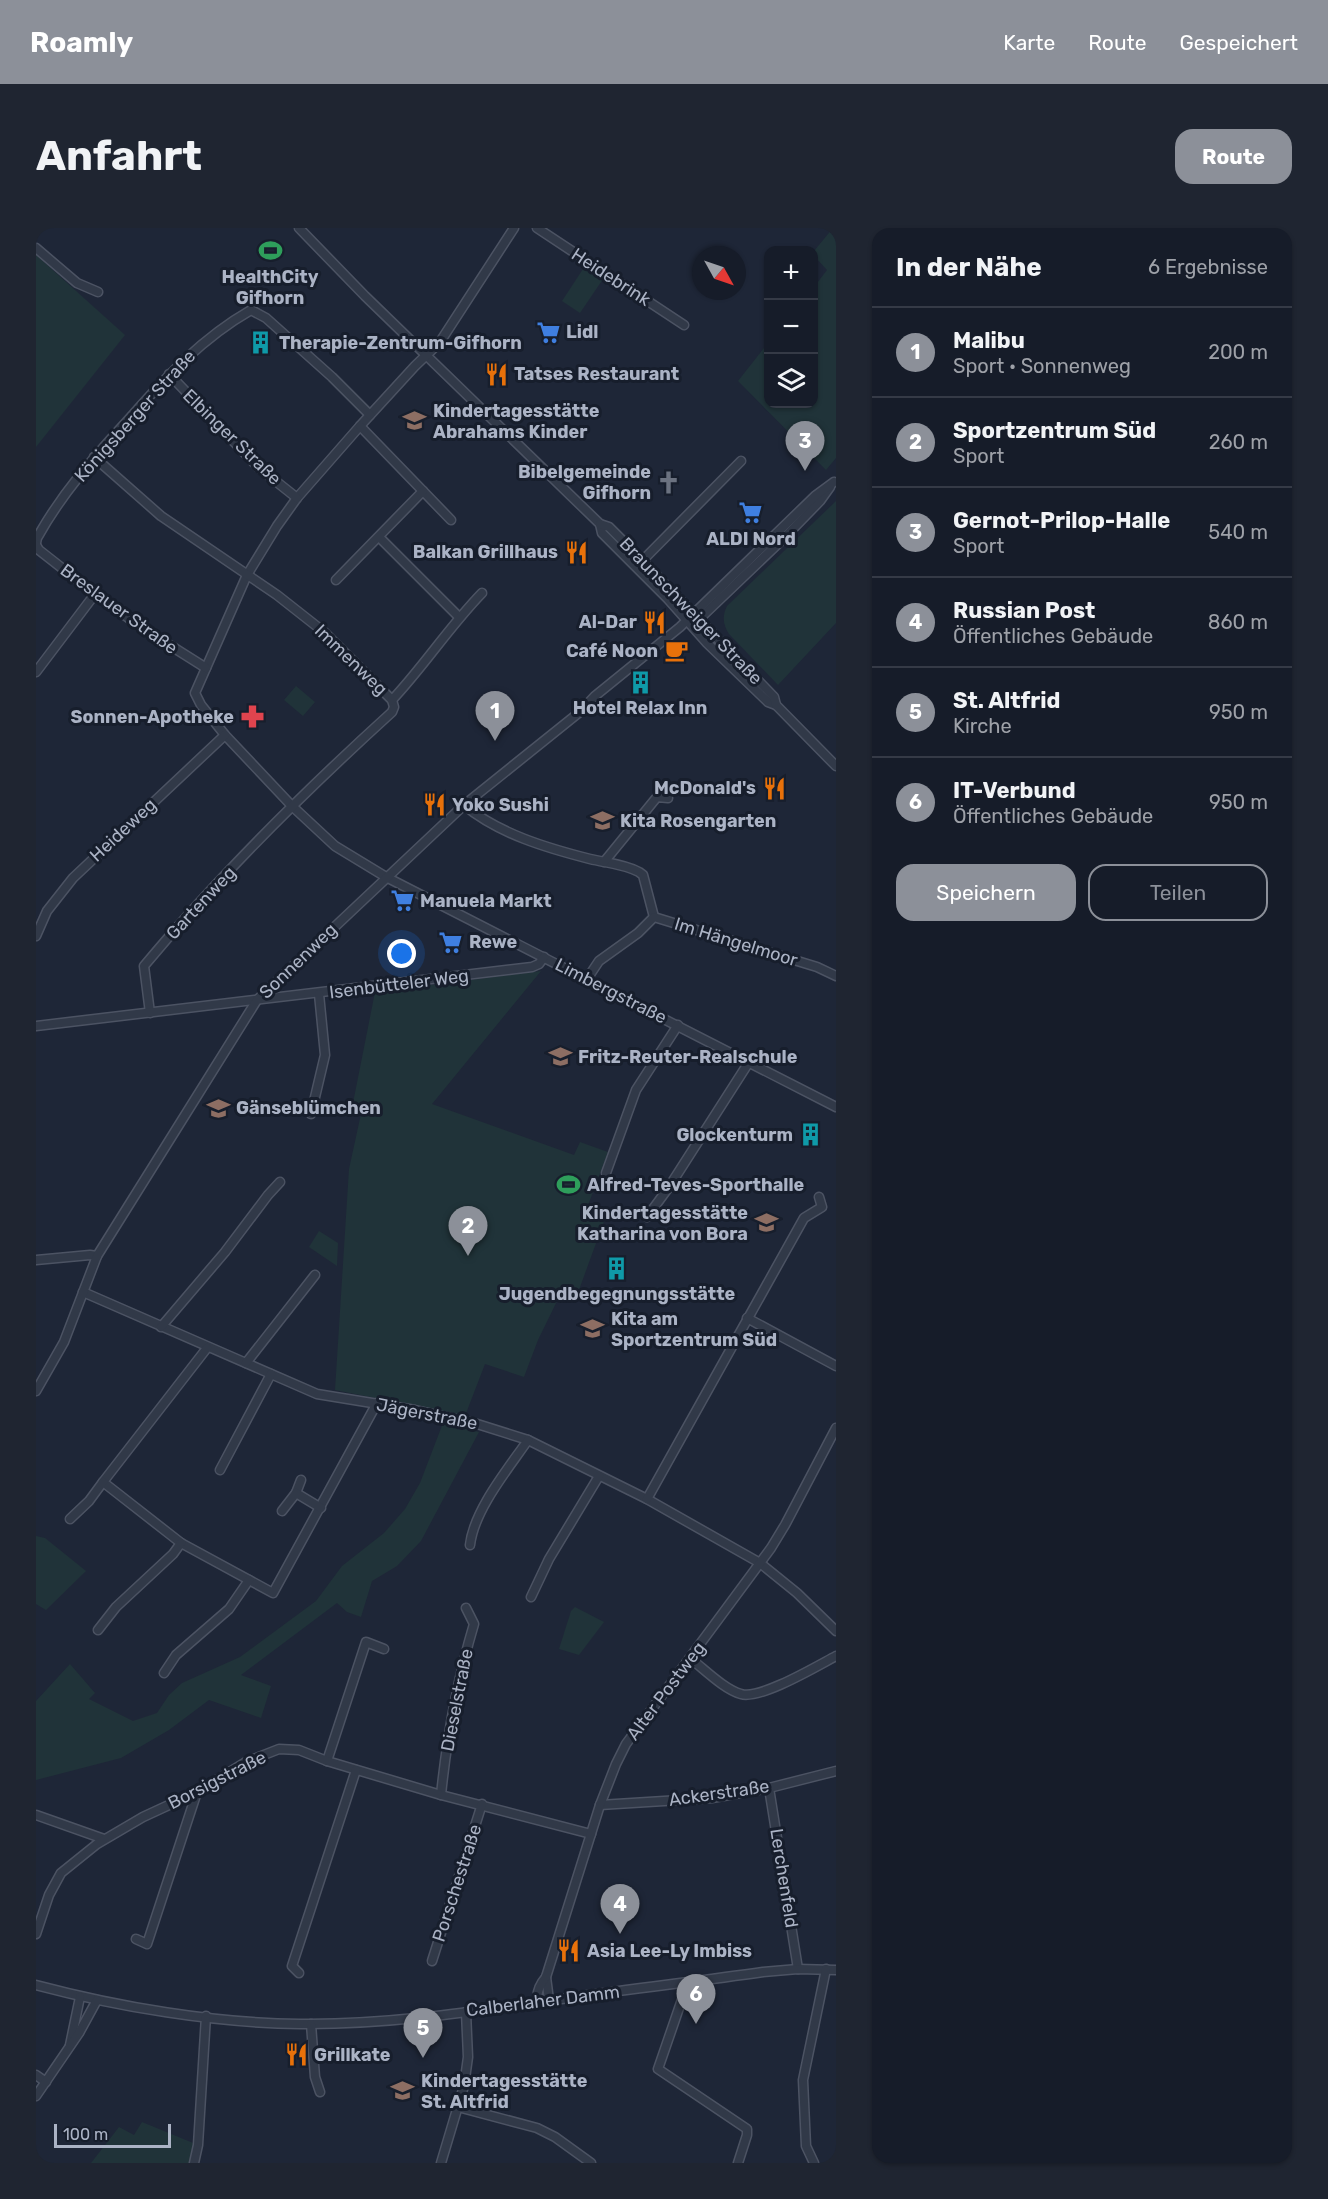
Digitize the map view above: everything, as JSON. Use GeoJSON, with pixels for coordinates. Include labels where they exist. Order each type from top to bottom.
{"type":"FeatureCollection","features":[{"type":"Feature","properties":{"kind":"street","name":"Braunschweiger Straße"},"geometry":{"type":"LineString","coordinates":[[299,228],[600,524],[609,527],[639,563],[693,620],[774,697],[776,705],[836,766]]}},
{"type":"Feature","properties":{"kind":"street"},"geometry":{"type":"LineString","coordinates":[[206,668],[247,575],[297,498],[370,415],[440,342],[514,228]]}},
{"type":"Feature","properties":{"kind":"street","name":"Heidebrink"},"geometry":{"type":"LineString","coordinates":[[537,228],[684,325]]}},
{"type":"Feature","properties":{"kind":"street"},"geometry":{"type":"LineString","coordinates":[[36,248],[77,284],[98,292]]}},
{"type":"Feature","properties":{"kind":"street","name":"Königsberger Straße"},"geometry":{"type":"LineString","coordinates":[[36,538],[64,494],[94,457],[169,375],[206,339],[251,310],[266,318],[370,415]]}},
{"type":"Feature","properties":{"kind":"street","name":"Elbinger Straße"},"geometry":{"type":"LineString","coordinates":[[169,375],[258,468],[297,498]]}},
{"type":"Feature","properties":{"kind":"street"},"geometry":{"type":"LineString","coordinates":[[360,426],[451,520]]}},
{"type":"Feature","properties":{"kind":"street","name":"Immenweg"},"geometry":{"type":"LineString","coordinates":[[94,457],[161,516],[277,595],[324,632],[393,700],[392,712],[292,806]]}},
{"type":"Feature","properties":{"kind":"street"},"geometry":{"type":"LineString","coordinates":[[639,563],[741,461]]}},
{"type":"Feature","properties":{"kind":"street","name":"Sonnenweg"},"geometry":{"type":"LineString","coordinates":[[36,1391],[64,1342],[97,1256],[257,1000],[464,805],[581,711],[604,689],[680,627],[693,620],[815,496],[835,481]]}},
{"type":"Feature","properties":{"kind":"street"},"geometry":{"type":"LineString","coordinates":[[336,580],[423,491]]}},
{"type":"Feature","properties":{"kind":"street"},"geometry":{"type":"LineString","coordinates":[[380,537],[459,617]]}},
{"type":"Feature","properties":{"kind":"street","name":"Breslauer Straße"},"geometry":{"type":"LineString","coordinates":[[36,538],[39,550],[95,594],[158,639],[206,668]]}},
{"type":"Feature","properties":{"kind":"street"},"geometry":{"type":"LineString","coordinates":[[393,700],[459,617],[482,593]]}},
{"type":"Feature","properties":{"kind":"street"},"geometry":{"type":"LineString","coordinates":[[36,672],[95,594]]}},
{"type":"Feature","properties":{"kind":"street","name":"Limbergstraße"},"geometry":{"type":"LineString","coordinates":[[206,668],[195,693],[201,705],[225,735],[292,806],[335,846],[386,877],[836,1107]]}},
{"type":"Feature","properties":{"kind":"street","name":"Heideweg"},"geometry":{"type":"LineString","coordinates":[[36,936],[39,916],[60,891],[225,735]]}},
{"type":"Feature","properties":{"kind":"street"},"geometry":{"type":"LineString","coordinates":[[604,862],[657,797],[668,798]]}},
{"type":"Feature","properties":{"kind":"street"},"geometry":{"type":"LineString","coordinates":[[464,805],[474,814],[529,841],[552,849],[633,868],[643,875],[654,917]]}},
{"type":"Feature","properties":{"kind":"street","name":"Gartenweg"},"geometry":{"type":"LineString","coordinates":[[150,1013],[144,966],[183,919],[292,806]]}},
{"type":"Feature","properties":{"kind":"street","name":"Im Hängelmoor"},"geometry":{"type":"LineString","coordinates":[[588,979],[599,961],[638,933],[654,917],[817,967],[836,976]]}},
{"type":"Feature","properties":{"kind":"street","name":"Isenbütteler Weg"},"geometry":{"type":"LineString","coordinates":[[36,1026],[532,967],[539,964],[544,957]]}},
{"type":"Feature","properties":{"kind":"street"},"geometry":{"type":"LineString","coordinates":[[311,1114],[325,1054],[319,994]]}},
{"type":"Feature","properties":{"kind":"street"},"geometry":{"type":"LineString","coordinates":[[606,1173],[636,1090],[678,1025]]}},
{"type":"Feature","properties":{"kind":"street"},"geometry":{"type":"LineString","coordinates":[[647,1217],[749,1062]]}},
{"type":"Feature","properties":{"kind":"street"},"geometry":{"type":"LineString","coordinates":[[161,1327],[225,1252],[280,1182]]}},
{"type":"Feature","properties":{"kind":"street"},"geometry":{"type":"LineString","coordinates":[[647,1499],[804,1218],[822,1207],[819,1197]]}},
{"type":"Feature","properties":{"kind":"street"},"geometry":{"type":"LineString","coordinates":[[36,1260],[97,1256]]}},
{"type":"Feature","properties":{"kind":"street"},"geometry":{"type":"LineString","coordinates":[[246,1363],[315,1275]]}},
{"type":"Feature","properties":{"kind":"street","name":"Jägerstraße"},"geometry":{"type":"LineString","coordinates":[[83,1292],[316,1394],[376,1403],[474,1423],[528,1440],[647,1499],[760,1563],[836,1631]]}},
{"type":"Feature","properties":{"kind":"street"},"geometry":{"type":"LineString","coordinates":[[747,1318],[836,1366]]}},
{"type":"Feature","properties":{"kind":"street"},"geometry":{"type":"LineString","coordinates":[[70,1519],[89,1501],[207,1347]]}},
{"type":"Feature","properties":{"kind":"street"},"geometry":{"type":"LineString","coordinates":[[220,1470],[271,1374]]}},
{"type":"Feature","properties":{"kind":"street"},"geometry":{"type":"LineString","coordinates":[[104,1482],[181,1543],[273,1593],[376,1403]]}},
{"type":"Feature","properties":{"kind":"street","name":"Alter Postweg"},"geometry":{"type":"LineString","coordinates":[[538,2002],[537,1996],[546,1977],[600,1805],[626,1744],[760,1563],[784,1525],[836,1428]]}},
{"type":"Feature","properties":{"kind":"street"},"geometry":{"type":"LineString","coordinates":[[470,1545],[472,1532],[492,1493],[528,1440]]}},
{"type":"Feature","properties":{"kind":"street"},"geometry":{"type":"LineString","coordinates":[[531,1597],[549,1559],[599,1476]]}},
{"type":"Feature","properties":{"kind":"street"},"geometry":{"type":"LineString","coordinates":[[282,1511],[296,1493],[302,1480]]}},
{"type":"Feature","properties":{"kind":"street"},"geometry":{"type":"LineString","coordinates":[[296,1493],[321,1508]]}},
{"type":"Feature","properties":{"kind":"street"},"geometry":{"type":"LineString","coordinates":[[98,1630],[116,1607],[173,1554],[181,1543]]}},
{"type":"Feature","properties":{"kind":"street"},"geometry":{"type":"LineString","coordinates":[[164,1673],[176,1655],[229,1609],[249,1580]]}},
{"type":"Feature","properties":{"kind":"street","name":"Dieselstraße"},"geometry":{"type":"LineString","coordinates":[[441,1795],[455,1693],[474,1624],[466,1608]]}},
{"type":"Feature","properties":{"kind":"street"},"geometry":{"type":"LineString","coordinates":[[327,1761],[366,1642],[384,1648]]}},
{"type":"Feature","properties":{"kind":"street"},"geometry":{"type":"LineString","coordinates":[[691,1659],[732,1690],[741,1695],[752,1695],[799,1676],[836,1656]]}},
{"type":"Feature","properties":{"kind":"street","name":"Borsigstraße"},"geometry":{"type":"LineString","coordinates":[[36,1934],[49,1895],[61,1873],[104,1839],[143,1817],[197,1792],[246,1762],[279,1749],[299,1750],[327,1761],[441,1795],[591,1834]]}},
{"type":"Feature","properties":{"kind":"street"},"geometry":{"type":"LineString","coordinates":[[300,1973],[292,1966],[356,1770]]}},
{"type":"Feature","properties":{"kind":"street","name":"Ackerstraße"},"geometry":{"type":"LineString","coordinates":[[600,1805],[712,1798],[769,1788],[836,1771]]}},
{"type":"Feature","properties":{"kind":"street","name":"Lerchenfeld"},"geometry":{"type":"LineString","coordinates":[[769,1788],[798,1969]]}},
{"type":"Feature","properties":{"kind":"street"},"geometry":{"type":"LineString","coordinates":[[136,1939],[147,1944],[197,1792]]}},
{"type":"Feature","properties":{"kind":"street","name":"Porschestraße"},"geometry":{"type":"LineString","coordinates":[[432,1961],[482,1804]]}},
{"type":"Feature","properties":{"kind":"street"},"geometry":{"type":"LineString","coordinates":[[36,1815],[104,1839]]}},
{"type":"Feature","properties":{"kind":"street","name":"Calberlaher Damm"},"geometry":{"type":"LineString","coordinates":[[36,1985],[80,1997],[159,2011],[274,2023],[311,2024],[367,2022],[466,2012],[798,1969],[836,1970]]}},
{"type":"Feature","properties":{"kind":"street"},"geometry":{"type":"LineString","coordinates":[[814,2163],[806,2146],[803,2080],[826,1969]]}},
{"type":"Feature","properties":{"kind":"street","name":"Alter Postweg"},"geometry":{"type":"LineString","coordinates":[[546,1977],[549,2000]]}},
{"type":"Feature","properties":{"kind":"street"},"geometry":{"type":"LineString","coordinates":[[688,1983],[658,2068],[747,2129],[738,2163]]}},
{"type":"Feature","properties":{"kind":"street"},"geometry":{"type":"LineString","coordinates":[[70,2046],[71,2031],[80,1997]]}},
{"type":"Feature","properties":{"kind":"street"},"geometry":{"type":"LineString","coordinates":[[36,2096],[79,2033],[97,2000]]}},
{"type":"Feature","properties":{"kind":"street"},"geometry":{"type":"LineString","coordinates":[[441,2163],[464,2086],[468,2057],[466,2012]]}},
{"type":"Feature","properties":{"kind":"street"},"geometry":{"type":"LineString","coordinates":[[194,2163],[198,2145],[206,2016]]}},
{"type":"Feature","properties":{"kind":"street"},"geometry":{"type":"LineString","coordinates":[[311,2024],[315,2077],[320,2092]]}},
{"type":"Feature","properties":{"kind":"street"},"geometry":{"type":"LineString","coordinates":[[36,2075],[46,2082]]}},
{"type":"Feature","properties":{"kind":"street"},"geometry":{"type":"LineString","coordinates":[[458,2107],[537,2128],[555,2137],[591,2163]]}},
{"type":"Feature","properties":{"kind":"shaded area"},"geometry":{"type":"Polygon","coordinates":[[[833,228],[836,228],[836,458],[826,470],[765,408],[818,408],[818,282],[827,270],[818,260],[818,246],[833,228]]]}},
{"type":"Feature","properties":{"kind":"shaded area"},"geometry":{"type":"Polygon","coordinates":[[[36,255],[125,335],[36,447],[36,255]]]}},
{"type":"Feature","properties":{"kind":"shaded area"},"geometry":{"type":"Polygon","coordinates":[[[585,266],[603,279],[580,313],[562,301],[585,266]]]}},
{"type":"Feature","properties":{"kind":"shaded area"},"geometry":{"type":"Polygon","coordinates":[[[764,348],[764,407],[738,381],[764,348]]]}},
{"type":"Feature","properties":{"kind":"shaded area"},"geometry":{"type":"Polygon","coordinates":[[[836,501],[836,623],[778,685],[729,634],[725,627],[724,613],[727,606],[836,501]]]}},
{"type":"Feature","properties":{"kind":"shaded area"},"geometry":{"type":"Polygon","coordinates":[[[296,686],[315,702],[303,716],[284,700],[296,686]]]}},
{"type":"Feature","properties":{"kind":"shaded area"},"geometry":{"type":"Polygon","coordinates":[[[541,971],[432,1104],[574,1155],[580,1142],[608,1152],[587,1208],[606,1216],[576,1298],[560,1295],[538,1340],[524,1377],[485,1364],[465,1416],[335,1390],[349,1169],[364,1100],[352,1108],[375,992],[541,971]]]}},
{"type":"Feature","properties":{"kind":"shaded area"},"geometry":{"type":"Polygon","coordinates":[[[319,1231],[338,1243],[337,1266],[309,1247],[319,1231]]]}},
{"type":"Feature","properties":{"kind":"shaded area"},"geometry":{"type":"Polygon","coordinates":[[[443,1423],[479,1432],[421,1541],[397,1566],[372,1581],[361,1617],[347,1612],[337,1603],[241,1675],[271,1686],[261,1718],[209,1700],[169,1730],[121,1758],[36,1780],[36,1701],[70,1664],[95,1693],[89,1699],[133,1721],[157,1713],[169,1695],[182,1683],[240,1657],[316,1601],[342,1566],[384,1533],[405,1509],[420,1483],[443,1423]]]}},
{"type":"Feature","properties":{"kind":"shaded area"},"geometry":{"type":"Polygon","coordinates":[[[36,1536],[45,1538],[86,1571],[46,1610],[36,1604],[36,1536]]]}},
{"type":"Feature","properties":{"kind":"shaded area"},"geometry":{"type":"Polygon","coordinates":[[[575,1607],[604,1622],[579,1655],[559,1649],[571,1611],[575,1607]]]}},
{"type":"Feature","properties":{"kind":"shaded area"},"geometry":{"type":"Polygon","coordinates":[[[142,2122],[198,2145],[194,2163],[91,2163],[119,2127],[134,2135],[142,2122]]]}},
{"type":"Feature","properties":{"kind":"place","name":"HealthCity Gifhorn"},"geometry":{"type":"Point","coordinates":[270,251]}},
{"type":"Feature","properties":{"kind":"place","name":"Lidl"},"geometry":{"type":"Point","coordinates":[548,332]}},
{"type":"Feature","properties":{"kind":"place","name":"Therapie-Zentrum-Gifhorn"},"geometry":{"type":"Point","coordinates":[261,343]}},
{"type":"Feature","properties":{"kind":"place","name":"Tatses Restaurant"},"geometry":{"type":"Point","coordinates":[496,374]}},
{"type":"Feature","properties":{"kind":"place","name":"Kindertagesstätte Abrahams Kinder"},"geometry":{"type":"Point","coordinates":[415,421]}},
{"type":"Feature","properties":{"kind":"place","name":"Gernot-Prilop-Halle"},"geometry":{"type":"Point","coordinates":[805,471]}},
{"type":"Feature","properties":{"kind":"place","name":"Bibelgemeinde Gifhorn"},"geometry":{"type":"Point","coordinates":[669,482]}},
{"type":"Feature","properties":{"kind":"place","name":"ALDI Nord"},"geometry":{"type":"Point","coordinates":[751,513]}},
{"type":"Feature","properties":{"kind":"place","name":"Balkan Grillhaus"},"geometry":{"type":"Point","coordinates":[576,552]}},
{"type":"Feature","properties":{"kind":"place","name":"Al-Dar"},"geometry":{"type":"Point","coordinates":[655,622]}},
{"type":"Feature","properties":{"kind":"place","name":"Café Noon"},"geometry":{"type":"Point","coordinates":[676,651]}},
{"type":"Feature","properties":{"kind":"place","name":"Hotel Relax Inn"},"geometry":{"type":"Point","coordinates":[640,682]}},
{"type":"Feature","properties":{"kind":"place","name":"Sonnen-Apotheke"},"geometry":{"type":"Point","coordinates":[252,717]}},
{"type":"Feature","properties":{"kind":"place","name":"Malibu"},"geometry":{"type":"Point","coordinates":[495,741]}},
{"type":"Feature","properties":{"kind":"place","name":"McDonald's"},"geometry":{"type":"Point","coordinates":[774,788]}},
{"type":"Feature","properties":{"kind":"place","name":"Yoko Sushi"},"geometry":{"type":"Point","coordinates":[434,805]}},
{"type":"Feature","properties":{"kind":"place","name":"Kita Rosengarten"},"geometry":{"type":"Point","coordinates":[602,821]}},
{"type":"Feature","properties":{"kind":"place","name":"Manuela Markt"},"geometry":{"type":"Point","coordinates":[402,901]}},
{"type":"Feature","properties":{"kind":"place","name":"Rewe"},"geometry":{"type":"Point","coordinates":[451,942]}},
{"type":"Feature","properties":{"kind":"place","name":"Fritz-Reuter-Realschule"},"geometry":{"type":"Point","coordinates":[560,1057]}},
{"type":"Feature","properties":{"kind":"place","name":"Gänseblümchen"},"geometry":{"type":"Point","coordinates":[218,1108]}},
{"type":"Feature","properties":{"kind":"place","name":"Glockenturm"},"geometry":{"type":"Point","coordinates":[811,1135]}},
{"type":"Feature","properties":{"kind":"place","name":"Alfred-Teves-Sporthalle"},"geometry":{"type":"Point","coordinates":[569,1185]}},
{"type":"Feature","properties":{"kind":"place","name":"Kindertagesstätte Katharina von Bora"},"geometry":{"type":"Point","coordinates":[766,1223]}},
{"type":"Feature","properties":{"kind":"place","name":"Sportzentrum Süd"},"geometry":{"type":"Point","coordinates":[468,1256]}},
{"type":"Feature","properties":{"kind":"place","name":"Jugendbegegnungsstätte"},"geometry":{"type":"Point","coordinates":[617,1268]}},
{"type":"Feature","properties":{"kind":"place","name":"Kita am Sportzentrum Süd"},"geometry":{"type":"Point","coordinates":[593,1329]}},
{"type":"Feature","properties":{"kind":"place","name":"Russian Post"},"geometry":{"type":"Point","coordinates":[620,1934]}},
{"type":"Feature","properties":{"kind":"place","name":"Asia Lee-Ly Imbiss"},"geometry":{"type":"Point","coordinates":[569,1951]}},
{"type":"Feature","properties":{"kind":"place","name":"IT-Verbund"},"geometry":{"type":"Point","coordinates":[696,2024]}},
{"type":"Feature","properties":{"kind":"place","name":"Grillkate"},"geometry":{"type":"Point","coordinates":[296,2055]}},
{"type":"Feature","properties":{"kind":"place","name":"St. Altfrid"},"geometry":{"type":"Point","coordinates":[423,2058]}},
{"type":"Feature","properties":{"kind":"place","name":"Kindertagesstätte St. Altfrid"},"geometry":{"type":"Point","coordinates":[403,2091]}}]}
